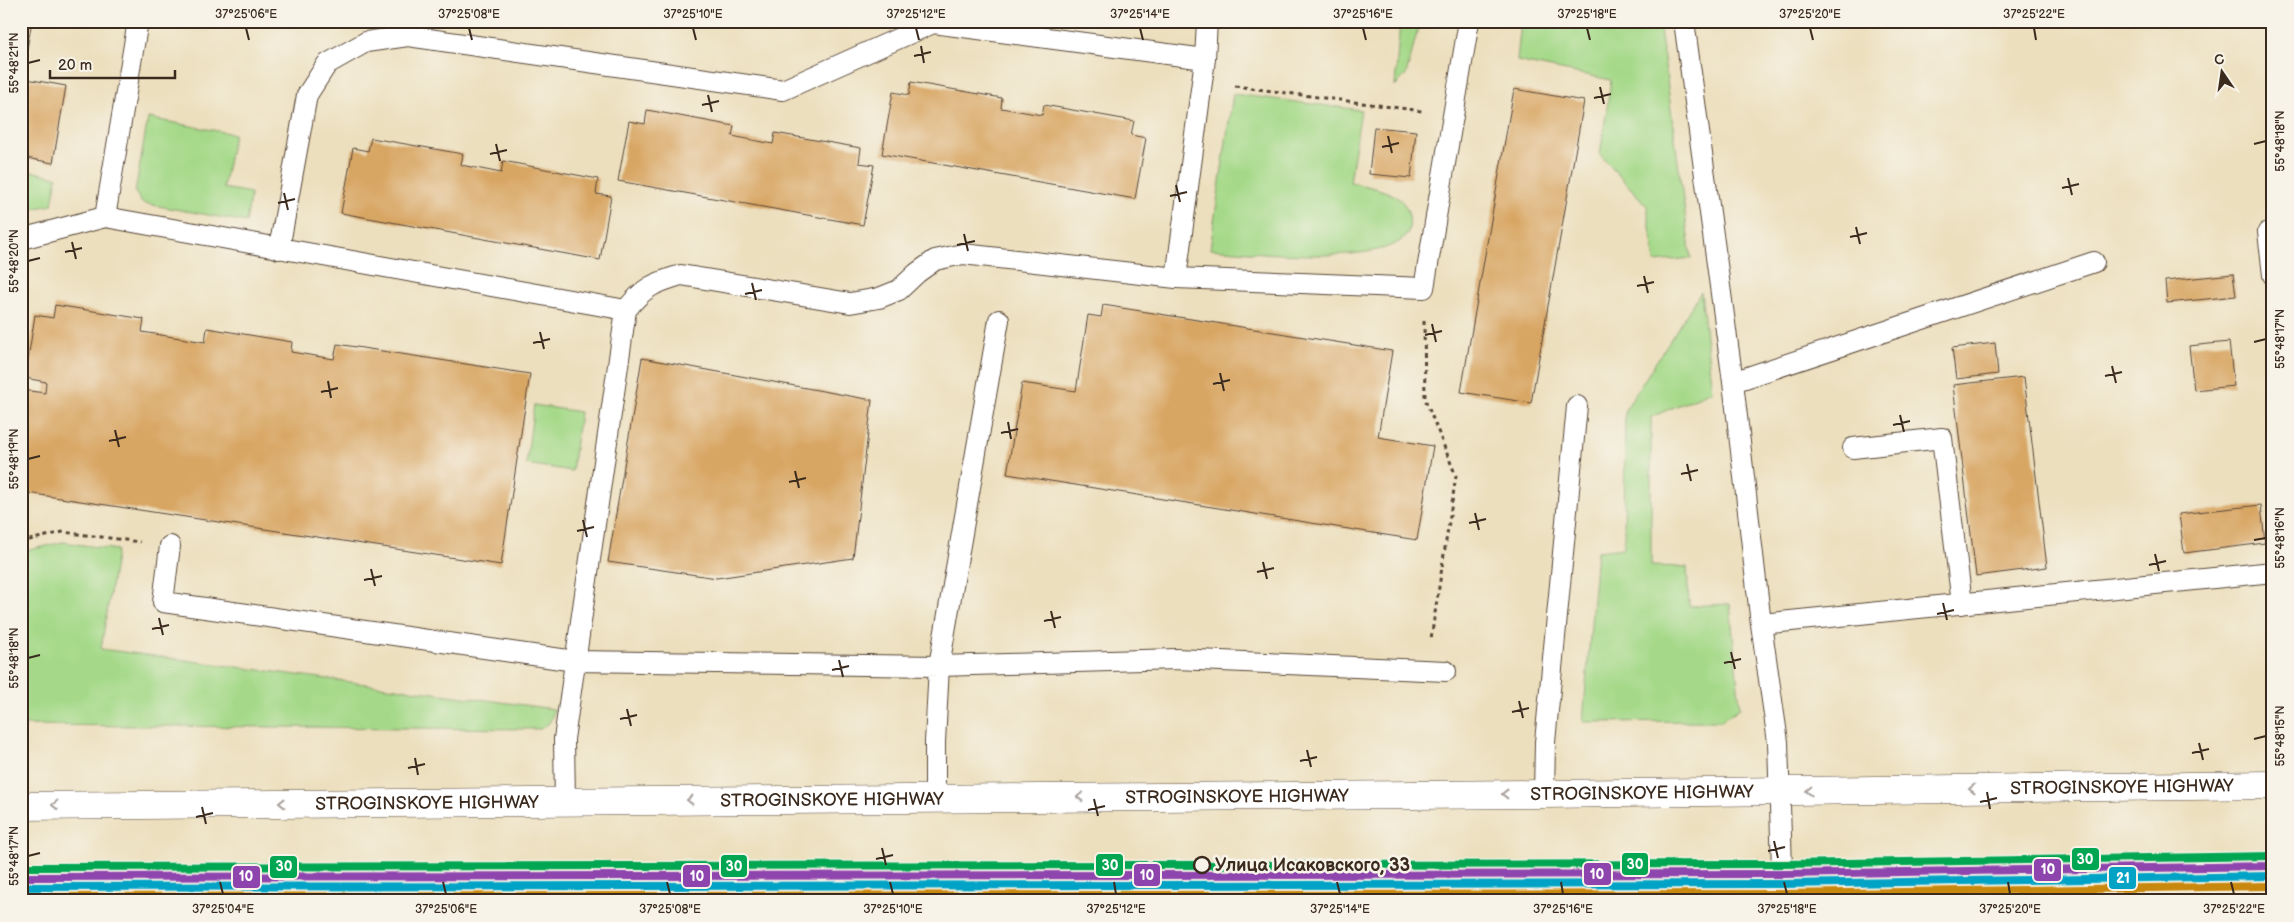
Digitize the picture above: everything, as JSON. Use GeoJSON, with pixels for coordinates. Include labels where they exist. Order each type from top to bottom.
{"type":"FeatureCollection","features":[{"type":"Feature","properties":{"kind":"main road","name":"STROGINSKOYE HIGHWAY"},"geometry":{"type":"LineString","coordinates":[[21,806],[1544,794],[2273,785]]}},
{"type":"Feature","properties":{"kind":"lane"},"geometry":{"type":"LineString","coordinates":[[105,217],[138,21]]}},
{"type":"Feature","properties":{"kind":"lane"},"geometry":{"type":"LineString","coordinates":[[1176,278],[1205,59],[1206,21]]}},
{"type":"Feature","properties":{"kind":"lane"},"geometry":{"type":"LineString","coordinates":[[565,801],[564,740],[626,310],[639,294],[657,282],[681,275],[850,304],[880,298],[898,290],[935,260],[963,254],[1176,278],[1424,288],[1469,21]]}},
{"type":"Feature","properties":{"kind":"lane"},"geometry":{"type":"LineString","coordinates":[[1684,21],[1733,382],[1761,624],[1778,742],[1783,901]]}},
{"type":"Feature","properties":{"kind":"lane"},"geometry":{"type":"LineString","coordinates":[[279,249],[307,95],[327,64],[366,42],[408,36],[784,90],[933,23],[1205,59]]}},
{"type":"Feature","properties":{"kind":"lane"},"geometry":{"type":"LineString","coordinates":[[21,239],[105,217],[626,310]]}},
{"type":"Feature","properties":{"kind":"lane"},"geometry":{"type":"LineString","coordinates":[[2273,231],[2268,232],[2273,275]]}},
{"type":"Feature","properties":{"kind":"lane"},"geometry":{"type":"LineString","coordinates":[[1733,382],[2094,262]]}},
{"type":"Feature","properties":{"kind":"lane"},"geometry":{"type":"LineString","coordinates":[[935,799],[935,742],[939,666],[999,320]]}},
{"type":"Feature","properties":{"kind":"lane"},"geometry":{"type":"LineString","coordinates":[[1544,794],[1545,742],[1577,406]]}},
{"type":"Feature","properties":{"kind":"lane"},"geometry":{"type":"LineString","coordinates":[[1853,448],[1942,438],[1962,604]]}},
{"type":"Feature","properties":{"kind":"lane"},"geometry":{"type":"LineString","coordinates":[[170,546],[163,602],[575,661],[939,666],[1176,659],[1446,671]]}},
{"type":"Feature","properties":{"kind":"lane"},"geometry":{"type":"LineString","coordinates":[[1761,624],[2273,572]]}},
{"type":"Feature","properties":{"kind":"path"},"geometry":{"type":"LineString","coordinates":[[1202,82],[1453,115]]}},
{"type":"Feature","properties":{"kind":"path"},"geometry":{"type":"LineString","coordinates":[[1424,288],[1425,399],[1456,476],[1426,670]]}},
{"type":"Feature","properties":{"kind":"path"},"geometry":{"type":"LineString","coordinates":[[21,542],[63,532],[170,546]]}},
{"type":"Feature","properties":{"kind":"green space"},"geometry":{"type":"Polygon","coordinates":[[[1400,21],[1420,21],[1406,75],[1395,86],[1400,21]]]}},
{"type":"Feature","properties":{"kind":"green space"},"geometry":{"type":"Polygon","coordinates":[[[1521,21],[1659,21],[1691,258],[1655,262],[1647,206],[1600,155],[1611,80],[1517,61],[1521,21]]]}},
{"type":"Feature","properties":{"kind":"green space"},"geometry":{"type":"Polygon","coordinates":[[[1233,94],[1361,110],[1350,182],[1386,192],[1394,195],[1401,201],[1406,207],[1409,216],[1410,225],[1407,234],[1394,244],[1373,251],[1345,254],[1283,254],[1210,249],[1233,94]]]}},
{"type":"Feature","properties":{"kind":"green space"},"geometry":{"type":"Polygon","coordinates":[[[148,118],[234,134],[223,188],[251,193],[246,222],[142,203],[135,192],[148,118]]]}},
{"type":"Feature","properties":{"kind":"green space"},"geometry":{"type":"Polygon","coordinates":[[[21,169],[57,177],[52,205],[21,211],[21,169]]]}},
{"type":"Feature","properties":{"kind":"green space"},"geometry":{"type":"Polygon","coordinates":[[[1701,292],[1712,391],[1651,417],[1651,566],[1687,567],[1689,606],[1730,604],[1740,708],[1720,721],[1583,722],[1597,551],[1624,548],[1625,410],[1701,292]]]}},
{"type":"Feature","properties":{"kind":"green space"},"geometry":{"type":"Polygon","coordinates":[[[534,405],[580,412],[572,471],[526,464],[534,405]]]}},
{"type":"Feature","properties":{"kind":"green space"},"geometry":{"type":"Polygon","coordinates":[[[63,542],[117,550],[101,649],[554,709],[552,716],[548,724],[540,729],[21,725],[21,552],[63,542]]]}},
{"type":"Feature","properties":{"kind":"building"},"geometry":{"type":"Polygon","coordinates":[[[21,21],[32,21],[22,77],[21,77],[21,21]]]}},
{"type":"Feature","properties":{"kind":"building"},"geometry":{"type":"Polygon","coordinates":[[[21,78],[66,86],[53,163],[21,157],[21,78]]]}},
{"type":"Feature","properties":{"kind":"building"},"geometry":{"type":"Polygon","coordinates":[[[911,82],[1002,98],[1001,108],[1042,115],[1044,105],[1134,121],[1131,135],[1146,138],[1135,199],[882,154],[893,92],[909,95],[911,82]]]}},
{"type":"Feature","properties":{"kind":"building"},"geometry":{"type":"Polygon","coordinates":[[[1514,89],[1584,101],[1531,403],[1461,392],[1514,89]]]}},
{"type":"Feature","properties":{"kind":"building"},"geometry":{"type":"Polygon","coordinates":[[[647,110],[734,126],[732,136],[773,144],[775,133],[861,148],[859,163],[874,165],[863,225],[618,181],[629,121],[645,124],[647,110]]]}},
{"type":"Feature","properties":{"kind":"building"},"geometry":{"type":"Polygon","coordinates":[[[1374,127],[1416,131],[1411,178],[1369,174],[1374,127]]]}},
{"type":"Feature","properties":{"kind":"building"},"geometry":{"type":"Polygon","coordinates":[[[371,138],[463,154],[461,165],[501,173],[503,161],[598,179],[596,194],[611,196],[600,260],[341,213],[353,148],[368,151],[371,138]]]}},
{"type":"Feature","properties":{"kind":"building"},"geometry":{"type":"Polygon","coordinates":[[[2233,274],[2236,296],[2167,303],[2165,281],[2233,274]]]}},
{"type":"Feature","properties":{"kind":"building"},"geometry":{"type":"Polygon","coordinates":[[[55,305],[144,319],[142,332],[205,342],[207,328],[292,342],[291,352],[334,359],[337,344],[530,374],[501,565],[21,492],[22,390],[45,393],[46,382],[25,378],[35,315],[53,318],[55,305]]]}},
{"type":"Feature","properties":{"kind":"building"},"geometry":{"type":"Polygon","coordinates":[[[1103,305],[1392,351],[1378,437],[1433,446],[1417,540],[1007,474],[1022,383],[1076,391],[1088,315],[1101,317],[1103,305]]]}},
{"type":"Feature","properties":{"kind":"building"},"geometry":{"type":"Polygon","coordinates":[[[2229,342],[2234,386],[2194,390],[2189,346],[2229,342]]]}},
{"type":"Feature","properties":{"kind":"building"},"geometry":{"type":"Polygon","coordinates":[[[1995,343],[1998,374],[1956,379],[1952,348],[1995,343]]]}},
{"type":"Feature","properties":{"kind":"building"},"geometry":{"type":"Polygon","coordinates":[[[642,358],[872,400],[853,558],[717,578],[608,562],[642,358]]]}},
{"type":"Feature","properties":{"kind":"building"},"geometry":{"type":"Polygon","coordinates":[[[2024,377],[2047,567],[1976,576],[1953,385],[2024,377]]]}},
{"type":"Feature","properties":{"kind":"building"},"geometry":{"type":"Polygon","coordinates":[[[2261,505],[2265,543],[2184,553],[2179,514],[2261,505]]]}},
{"type":"Feature","properties":{"kind":"transit line","name":"30"},"geometry":{"type":"LineString","coordinates":[[21,867],[1783,864],[2273,856]]}},
{"type":"Feature","properties":{"kind":"transit line","name":"10"},"geometry":{"type":"LineString","coordinates":[[21,877],[1783,874],[2273,866]]}},
{"type":"Feature","properties":{"kind":"transit line","name":"21"},"geometry":{"type":"LineString","coordinates":[[21,887],[1783,884],[2273,876]]}},
{"type":"Feature","properties":{"kind":"transit line"},"geometry":{"type":"LineString","coordinates":[[21,897],[1783,894],[2273,886]]}},
{"type":"Feature","properties":{"kind":"place","name":"Улица Исаковского, 33"},"geometry":{"type":"Point","coordinates":[1202,865]}}]}
